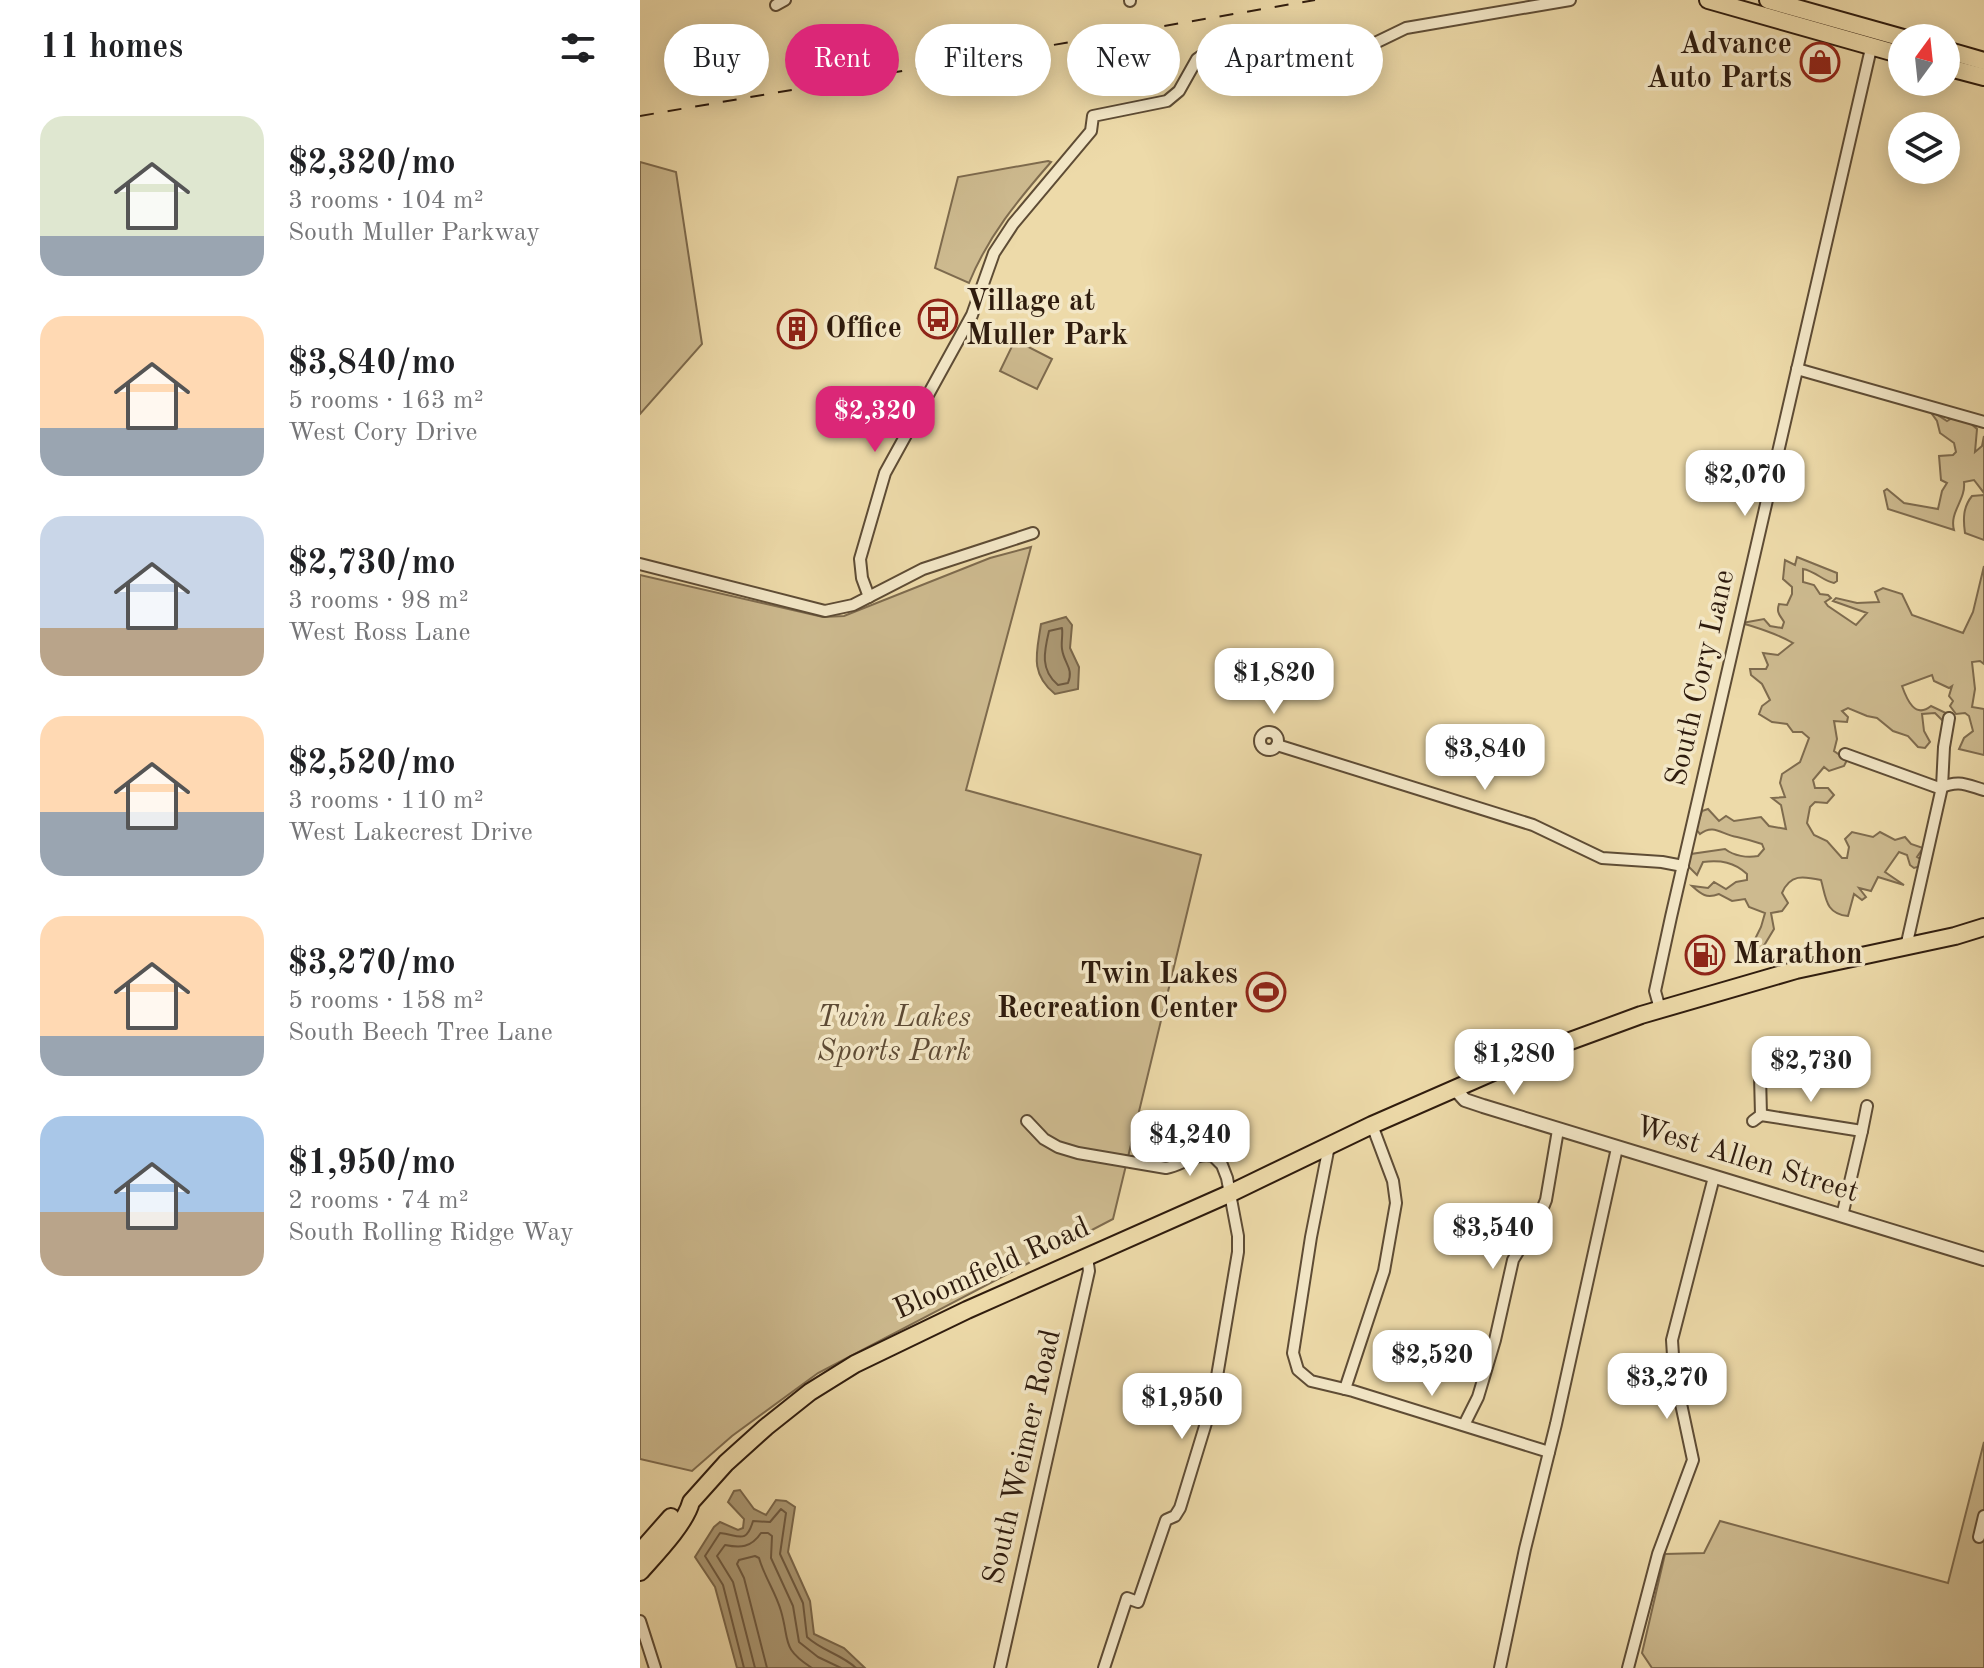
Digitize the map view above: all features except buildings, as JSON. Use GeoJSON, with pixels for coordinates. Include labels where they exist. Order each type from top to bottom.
{"type":"FeatureCollection","features":[{"type":"Feature","properties":{"kind":"main road"},"geometry":{"type":"LineString","coordinates":[[1708,0],[1874,39],[1888,39]]}},
{"type":"Feature","properties":{"kind":"main road"},"geometry":{"type":"LineString","coordinates":[[1768,0],[1888,47]]}},
{"type":"Feature","properties":{"kind":"main road"},"geometry":{"type":"LineString","coordinates":[[1960,54],[1984,61]]}},
{"type":"Feature","properties":{"kind":"main road"},"geometry":{"type":"LineString","coordinates":[[1960,71],[1984,77]]}},
{"type":"Feature","properties":{"kind":"main road","name":"Bloomfield Road"},"geometry":{"type":"LineString","coordinates":[[640,1572],[675,1529],[691,1502],[743,1447],[822,1384],[888,1347],[1231,1193],[1372,1125],[1587,1033],[1796,970],[1984,927]]}},
{"type":"Feature","properties":{"kind":"main road","name":"Bloomfield Road"},"geometry":{"type":"LineString","coordinates":[[640,1552],[683,1504],[691,1502]]}},
{"type":"Feature","properties":{"kind":"street"},"geometry":{"type":"LineString","coordinates":[[869,597],[862,578],[860,559],[885,473],[972,315],[994,253],[1013,224],[1091,131],[1093,116],[1167,101],[1179,91],[1197,59],[1231,39],[1285,32],[1334,50],[1375,43],[1406,28],[1570,0]]}},
{"type":"Feature","properties":{"kind":"street","name":"South Cory Lane"},"geometry":{"type":"LineString","coordinates":[[1660,1009],[1655,991],[1874,39]]}},
{"type":"Feature","properties":{"kind":"street"},"geometry":{"type":"LineString","coordinates":[[1797,369],[1984,422]]}},
{"type":"Feature","properties":{"kind":"street"},"geometry":{"type":"LineString","coordinates":[[640,564],[815,610],[844,608],[923,569],[1033,533]]}},
{"type":"Feature","properties":{"kind":"street"},"geometry":{"type":"LineString","coordinates":[[1906,947],[1942,787],[1949,718]]}},
{"type":"Feature","properties":{"kind":"street"},"geometry":{"type":"LineString","coordinates":[[1277,745],[1534,825],[1592,854],[1617,860],[1683,866]]}},
{"type":"Feature","properties":{"kind":"street"},"geometry":{"type":"LineString","coordinates":[[1845,754],[1942,787],[1958,782],[1984,790]]}},
{"type":"Feature","properties":{"kind":"street"},"geometry":{"type":"LineString","coordinates":[[1760,1075],[1757,1118],[1862,1131]]}},
{"type":"Feature","properties":{"kind":"street","name":"West Allen Street"},"geometry":{"type":"LineString","coordinates":[[1455,1089],[1465,1100],[1558,1130],[1984,1259]]}},
{"type":"Feature","properties":{"kind":"street"},"geometry":{"type":"LineString","coordinates":[[1842,1216],[1867,1106]]}},
{"type":"Feature","properties":{"kind":"street"},"geometry":{"type":"LineString","coordinates":[[1027,1121],[1044,1139],[1078,1153],[1166,1168],[1198,1155],[1211,1155],[1222,1165],[1231,1193],[1238,1236],[1238,1252],[1213,1400],[1180,1508],[1175,1516],[1166,1520],[1138,1602],[1127,1598],[1104,1668]]}},
{"type":"Feature","properties":{"kind":"street"},"geometry":{"type":"LineString","coordinates":[[1345,1389],[1384,1271],[1396,1211],[1395,1187],[1372,1125]]}},
{"type":"Feature","properties":{"kind":"street"},"geometry":{"type":"LineString","coordinates":[[1464,1425],[1478,1397],[1495,1340],[1513,1260],[1546,1200],[1558,1130]]}},
{"type":"Feature","properties":{"kind":"street"},"geometry":{"type":"LineString","coordinates":[[1329,1146],[1293,1353],[1298,1370],[1311,1381],[1549,1452]]}},
{"type":"Feature","properties":{"kind":"street"},"geometry":{"type":"LineString","coordinates":[[1500,1668],[1617,1148]]}},
{"type":"Feature","properties":{"kind":"street"},"geometry":{"type":"LineString","coordinates":[[1628,1668],[1658,1554],[1693,1460],[1674,1371],[1672,1340],[1714,1177]]}},
{"type":"Feature","properties":{"kind":"street","name":"South Weimer Road"},"geometry":{"type":"LineString","coordinates":[[1000,1668],[1089,1271],[1087,1257]]}},
{"type":"Feature","properties":{"kind":"street"},"geometry":{"type":"LineString","coordinates":[[1979,1537],[1984,1516]]}},
{"type":"Feature","properties":{"kind":"street"},"geometry":{"type":"LineString","coordinates":[[640,1621],[655,1668]]}},
{"type":"Feature","properties":{"kind":"green space"},"geometry":{"type":"Polygon","coordinates":[[[640,162],[676,172],[702,344],[640,414],[640,162]]]}},
{"type":"Feature","properties":{"kind":"green space"},"geometry":{"type":"Polygon","coordinates":[[[1051,162],[995,234],[969,283],[935,268],[958,177],[1051,162]]]}},
{"type":"Feature","properties":{"kind":"green space"},"geometry":{"type":"Polygon","coordinates":[[[1015,340],[1052,359],[1037,389],[1000,371],[1015,340]]]}},
{"type":"Feature","properties":{"kind":"green space"},"geometry":{"type":"Polygon","coordinates":[[[1932,414],[1947,421],[1952,418],[1970,423],[1977,429],[1975,452],[1982,446],[1984,436],[1984,493],[1974,480],[1964,482],[1963,495],[1954,517],[1954,530],[1888,509],[1884,491],[1887,489],[1904,503],[1938,509],[1947,483],[1941,480],[1939,456],[1956,452],[1954,443],[1940,433],[1932,414]]]}},
{"type":"Feature","properties":{"kind":"green space"},"geometry":{"type":"Polygon","coordinates":[[[1984,495],[1984,540],[1965,533],[1964,518],[1972,496],[1984,495]]]}},
{"type":"Feature","properties":{"kind":"green space","name":"Twin Lakes Sports Park"},"geometry":{"type":"Polygon","coordinates":[[[1031,547],[966,790],[1201,855],[1113,1219],[818,1373],[732,1436],[692,1471],[640,1459],[640,575],[823,617],[844,616],[990,558],[1031,547]]]}},
{"type":"Feature","properties":{"kind":"green space"},"geometry":{"type":"Polygon","coordinates":[[[1797,557],[1837,573],[1834,583],[1803,569],[1803,582],[1814,585],[1820,594],[1828,595],[1831,598],[1825,602],[1828,606],[1856,625],[1867,613],[1833,601],[1836,598],[1857,603],[1879,602],[1875,592],[1883,588],[1902,594],[1912,615],[1963,633],[1973,612],[1984,566],[1984,664],[1972,662],[1975,689],[1972,707],[1984,709],[1984,755],[1959,749],[1964,738],[1973,731],[1969,716],[1956,714],[1950,706],[1953,701],[1949,696],[1952,686],[1949,688],[1934,681],[1932,675],[1902,686],[1916,709],[1931,706],[1948,714],[1942,720],[1935,713],[1922,714],[1924,731],[1930,742],[1925,748],[1918,747],[1908,736],[1893,731],[1877,718],[1848,708],[1842,711],[1848,717],[1847,722],[1834,721],[1837,739],[1834,751],[1847,760],[1844,766],[1829,771],[1824,767],[1813,780],[1815,788],[1828,788],[1834,795],[1827,803],[1815,802],[1810,807],[1807,823],[1814,835],[1827,841],[1842,858],[1847,858],[1849,847],[1845,839],[1852,832],[1873,837],[1880,832],[1895,840],[1905,837],[1911,844],[1923,848],[1917,857],[1922,860],[1921,866],[1914,868],[1907,855],[1899,852],[1885,872],[1904,885],[1878,877],[1871,891],[1859,888],[1866,897],[1862,900],[1854,894],[1848,916],[1840,915],[1831,908],[1821,880],[1793,879],[1782,893],[1788,903],[1782,911],[1771,913],[1774,929],[1762,949],[1763,957],[1758,964],[1750,962],[1765,913],[1749,907],[1745,899],[1732,901],[1719,894],[1707,896],[1692,886],[1708,888],[1714,882],[1726,889],[1736,882],[1747,880],[1747,874],[1732,864],[1710,861],[1703,862],[1697,875],[1687,865],[1691,854],[1725,849],[1736,855],[1754,857],[1764,849],[1762,844],[1714,830],[1700,834],[1696,829],[1702,811],[1708,809],[1719,821],[1726,816],[1734,821],[1761,817],[1769,826],[1786,829],[1781,805],[1772,798],[1785,797],[1780,783],[1782,774],[1800,762],[1809,738],[1802,732],[1793,732],[1787,724],[1772,722],[1759,714],[1762,706],[1770,700],[1762,684],[1751,675],[1750,669],[1766,669],[1768,665],[1763,653],[1778,655],[1793,643],[1742,623],[1764,619],[1770,626],[1782,628],[1784,622],[1778,612],[1779,604],[1787,605],[1792,594],[1792,587],[1783,579],[1785,560],[1795,565],[1797,557]]]}},
{"type":"Feature","properties":{"kind":"green space"},"geometry":{"type":"Polygon","coordinates":[[[1984,1442],[1984,1668],[1652,1668],[1642,1653],[1665,1554],[1704,1553],[1720,1521],[1948,1583],[1984,1442]]]}},
{"type":"Feature","properties":{"kind":"water"},"geometry":{"type":"Polygon","coordinates":[[[1066,617],[1072,625],[1070,648],[1079,667],[1078,689],[1055,694],[1038,670],[1038,644],[1041,624],[1066,617]]]}},
{"type":"Feature","properties":{"kind":"water"},"geometry":{"type":"Polygon","coordinates":[[[740,1490],[754,1509],[766,1515],[776,1500],[786,1501],[795,1507],[788,1552],[810,1601],[814,1634],[844,1648],[865,1668],[737,1668],[715,1587],[695,1557],[720,1522],[738,1530],[743,1528],[744,1519],[728,1502],[734,1491],[740,1490]]]}},
{"type":"Feature","properties":{"kind":"railway"},"geometry":{"type":"LineString","coordinates":[[640,116],[1315,0]]}},
{"type":"Feature","properties":{"kind":"place","name":"Advance Auto Parts"},"geometry":{"type":"Point","coordinates":[1820,62]}},
{"type":"Feature","properties":{"kind":"place","name":"Village at Muller Park"},"geometry":{"type":"Point","coordinates":[938,319]}},
{"type":"Feature","properties":{"kind":"place","name":"Office"},"geometry":{"type":"Point","coordinates":[797,329]}},
{"type":"Feature","properties":{"kind":"place","name":"Marathon"},"geometry":{"type":"Point","coordinates":[1705,955]}},
{"type":"Feature","properties":{"kind":"place","name":"Twin Lakes Recreation Center"},"geometry":{"type":"Point","coordinates":[1266,992]}}]}
